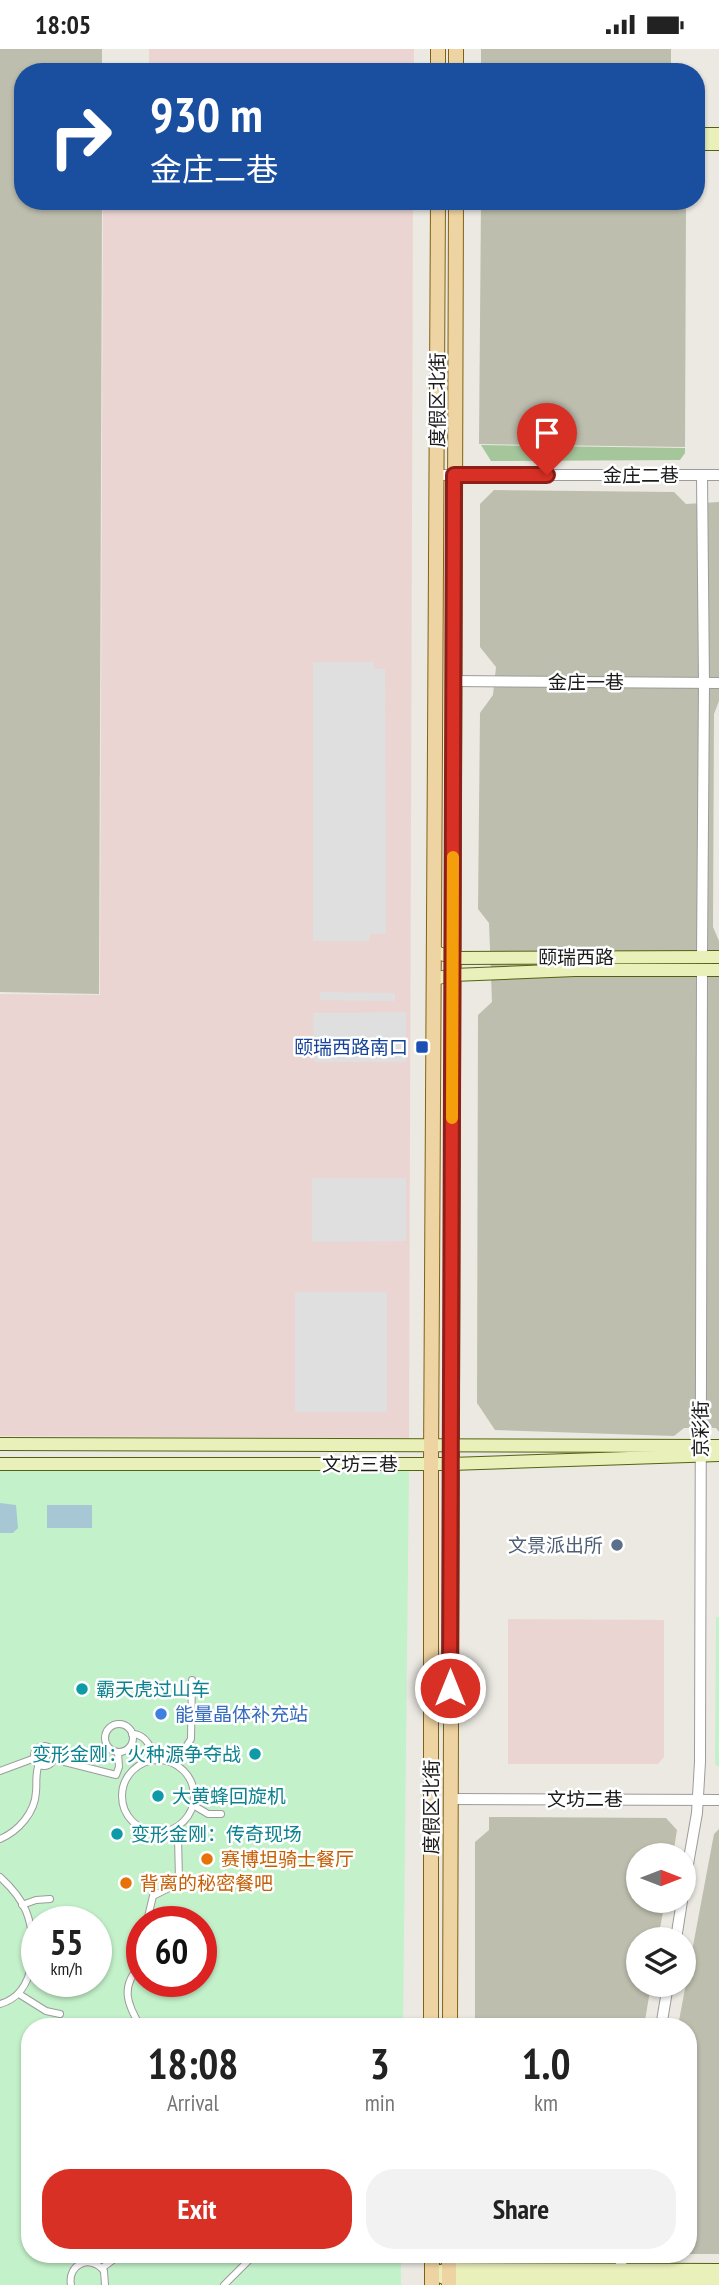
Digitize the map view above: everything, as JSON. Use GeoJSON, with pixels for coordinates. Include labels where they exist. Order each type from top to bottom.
{"type":"FeatureCollection","features":[{"type":"Feature","properties":{"kind":"main road","name":"度假区北街"},"geometry":{"type":"LineString","coordinates":[[431,2018],[431,1464],[438,210]]}},
{"type":"Feature","properties":{"kind":"main road","name":"度假区北街"},"geometry":{"type":"LineString","coordinates":[[450,2018],[456,210]]}},
{"type":"Feature","properties":{"kind":"main road"},"geometry":{"type":"LineString","coordinates":[[438,431],[443,436],[454,433]]}},
{"type":"Feature","properties":{"kind":"main road"},"geometry":{"type":"LineString","coordinates":[[437,517],[444,512],[454,517]]}},
{"type":"Feature","properties":{"kind":"main road","name":"颐瑞西路"},"geometry":{"type":"LineString","coordinates":[[433,951],[453,958],[719,957]]}},
{"type":"Feature","properties":{"kind":"main road","name":"颐瑞西路"},"geometry":{"type":"LineString","coordinates":[[433,979],[453,975],[575,970],[719,970]]}},
{"type":"Feature","properties":{"kind":"main road","name":"文坊三巷"},"geometry":{"type":"LineString","coordinates":[[0,1444],[451,1445],[700,1451],[719,1455]]}},
{"type":"Feature","properties":{"kind":"main road","name":"文坊三巷"},"geometry":{"type":"LineString","coordinates":[[0,1464],[451,1464],[700,1451],[719,1446]]}},
{"type":"Feature","properties":{"kind":"main road"},"geometry":{"type":"LineString","coordinates":[[620,2280],[719,2270]]}},
{"type":"Feature","properties":{"kind":"main road"},"geometry":{"type":"LineString","coordinates":[[432,2279],[719,2280]]}},
{"type":"Feature","properties":{"kind":"street","name":"金庄二巷"},"geometry":{"type":"LineString","coordinates":[[437,475],[719,475]]}},
{"type":"Feature","properties":{"kind":"street"},"geometry":{"type":"LineString","coordinates":[[702,475],[702,957]]}},
{"type":"Feature","properties":{"kind":"street","name":"金庄一巷"},"geometry":{"type":"LineString","coordinates":[[454,681],[719,683]]}},
{"type":"Feature","properties":{"kind":"street","name":"京彩街"},"geometry":{"type":"LineString","coordinates":[[691,1843],[700,1762],[702,970]]}},
{"type":"Feature","properties":{"kind":"street"},"geometry":{"type":"LineString","coordinates":[[175,1764],[191,1739],[192,1680]]}},
{"type":"Feature","properties":{"kind":"street"},"geometry":{"type":"LineString","coordinates":[[121,1725],[131,1734],[130,1747],[118,1752],[106,1744],[107,1730],[121,1725]]}},
{"type":"Feature","properties":{"kind":"street"},"geometry":{"type":"LineString","coordinates":[[131,1734],[140,1734],[145,1738],[160,1760]]}},
{"type":"Feature","properties":{"kind":"street"},"geometry":{"type":"LineString","coordinates":[[0,1771],[37,1761],[49,1764],[53,1759],[52,1751],[44,1747],[36,1752],[37,1761],[36,1796],[33,1806],[18,1828],[0,1839]]}},
{"type":"Feature","properties":{"kind":"street"},"geometry":{"type":"LineString","coordinates":[[116,1775],[119,1767],[118,1752]]}},
{"type":"Feature","properties":{"kind":"street"},"geometry":{"type":"LineString","coordinates":[[53,1759],[126,1780]]}},
{"type":"Feature","properties":{"kind":"street"},"geometry":{"type":"LineString","coordinates":[[152,1760],[175,1764],[183,1770],[193,1786],[193,1805],[184,1821],[169,1831],[148,1831],[130,1819],[122,1800],[126,1780],[136,1767],[152,1760]]}},
{"type":"Feature","properties":{"kind":"street","name":"文坊二巷"},"geometry":{"type":"LineString","coordinates":[[450,1800],[719,1800]]}},
{"type":"Feature","properties":{"kind":"street"},"geometry":{"type":"LineString","coordinates":[[193,1805],[208,1814],[220,1814]]}},
{"type":"Feature","properties":{"kind":"street"},"geometry":{"type":"LineString","coordinates":[[151,1906],[153,1896],[173,1887],[179,1880],[178,1837],[169,1831]]}},
{"type":"Feature","properties":{"kind":"street"},"geometry":{"type":"LineString","coordinates":[[0,1877],[13,1888],[27,1914],[32,1967],[27,1983],[19,1994],[11,2001],[0,2004]]}},
{"type":"Feature","properties":{"kind":"street"},"geometry":{"type":"LineString","coordinates":[[22,1905],[50,1899]]}},
{"type":"Feature","properties":{"kind":"street"},"geometry":{"type":"LineString","coordinates":[[19,1994],[46,2011],[60,2014]]}},
{"type":"Feature","properties":{"kind":"street"},"geometry":{"type":"LineString","coordinates":[[127,1997],[135,2018]]}},
{"type":"Feature","properties":{"kind":"street"},"geometry":{"type":"LineString","coordinates":[[662,2018],[666,1997]]}},
{"type":"Feature","properties":{"kind":"street"},"geometry":{"type":"LineString","coordinates":[[71,2285],[71,2274],[78,2265],[85,2263]]}},
{"type":"Feature","properties":{"kind":"street"},"geometry":{"type":"LineString","coordinates":[[91,2263],[102,2268],[106,2277],[105,2285]]}},
{"type":"Feature","properties":{"kind":"street"},"geometry":{"type":"LineString","coordinates":[[102,2268],[109,2263]]}},
{"type":"Feature","properties":{"kind":"street"},"geometry":{"type":"LineString","coordinates":[[224,2285],[246,2263]]}},
{"type":"Feature","properties":{"kind":"shaded area"},"geometry":{"type":"Polygon","coordinates":[[[0,49],[102,49],[102,63],[14,63],[14,210],[102,210],[99,994],[0,992],[0,49]]]}},
{"type":"Feature","properties":{"kind":"shaded area"},"geometry":{"type":"Polygon","coordinates":[[[149,49],[414,49],[414,63],[149,63],[149,49]]]}},
{"type":"Feature","properties":{"kind":"shaded area"},"geometry":{"type":"Polygon","coordinates":[[[481,49],[671,49],[671,63],[481,63],[481,49]]]}},
{"type":"Feature","properties":{"kind":"shaded area"},"geometry":{"type":"Polygon","coordinates":[[[103,210],[413,210],[409,1438],[0,1436],[0,994],[100,995],[103,210]]]}},
{"type":"Feature","properties":{"kind":"shaded area"},"geometry":{"type":"Polygon","coordinates":[[[481,210],[686,210],[685,447],[479,444],[481,210]]]}},
{"type":"Feature","properties":{"kind":"shaded area"},"geometry":{"type":"Polygon","coordinates":[[[494,490],[674,492],[686,504],[719,502],[719,701],[714,714],[713,927],[719,941],[719,1432],[716,1428],[684,1428],[674,1436],[495,1430],[477,1403],[478,1015],[492,1002],[489,923],[478,909],[480,713],[493,695],[496,667],[480,647],[480,504],[494,490]]]}},
{"type":"Feature","properties":{"kind":"shaded area"},"geometry":{"type":"Polygon","coordinates":[[[313,662],[374,662],[374,669],[385,669],[386,934],[370,934],[369,941],[313,941],[313,662]]]}},
{"type":"Feature","properties":{"kind":"shaded area"},"geometry":{"type":"Polygon","coordinates":[[[320,992],[395,993],[395,1001],[320,1000],[320,992]]]}},
{"type":"Feature","properties":{"kind":"shaded area"},"geometry":{"type":"Polygon","coordinates":[[[406,1012],[406,1062],[314,1062],[313,1013],[406,1012]]]}},
{"type":"Feature","properties":{"kind":"shaded area"},"geometry":{"type":"Polygon","coordinates":[[[312,1178],[406,1178],[406,1241],[312,1242],[312,1178]]]}},
{"type":"Feature","properties":{"kind":"shaded area"},"geometry":{"type":"Polygon","coordinates":[[[295,1292],[387,1292],[387,1412],[295,1412],[295,1292]]]}},
{"type":"Feature","properties":{"kind":"shaded area"},"geometry":{"type":"Polygon","coordinates":[[[508,1619],[664,1620],[664,1757],[658,1764],[508,1764],[508,1619]]]}},
{"type":"Feature","properties":{"kind":"shaded area"},"geometry":{"type":"Polygon","coordinates":[[[489,1817],[666,1818],[677,1830],[675,1843],[626,1843],[626,1913],[663,1913],[660,1927],[626,1927],[626,1997],[649,1997],[645,2018],[475,2018],[475,1842],[489,1830],[489,1817]]]}},
{"type":"Feature","properties":{"kind":"shaded area"},"geometry":{"type":"Polygon","coordinates":[[[719,1829],[719,2254],[697,2254],[697,2018],[680,2018],[683,1997],[696,1997],[696,1930],[714,1834],[719,1829]]]}},
{"type":"Feature","properties":{"kind":"green space"},"geometry":{"type":"Polygon","coordinates":[[[481,445],[685,448],[685,453],[680,460],[491,461],[481,445]]]}},
{"type":"Feature","properties":{"kind":"green space"},"geometry":{"type":"Polygon","coordinates":[[[0,1465],[409,1468],[403,2018],[21,2018],[21,2263],[401,2263],[401,2285],[0,2285],[0,1465]]]}},
{"type":"Feature","properties":{"kind":"green space"},"geometry":{"type":"Polygon","coordinates":[[[716,1617],[719,1617],[719,1767],[715,1764],[716,1617]]]}},
{"type":"Feature","properties":{"kind":"water"},"geometry":{"type":"Polygon","coordinates":[[[0,1503],[16,1505],[18,1528],[13,1533],[0,1533],[0,1503]]]}},
{"type":"Feature","properties":{"kind":"water"},"geometry":{"type":"Polygon","coordinates":[[[47,1505],[92,1505],[92,1528],[47,1528],[47,1505]]]}},
{"type":"Feature","properties":{"kind":"slow traffic"},"geometry":{"type":"LineString","coordinates":[[452,1118],[453,857]]}},
{"type":"Feature","properties":{"kind":"place","name":"颐瑞西路南口"},"geometry":{"type":"Point","coordinates":[422,1047]}},
{"type":"Feature","properties":{"kind":"place","name":"文景派出所"},"geometry":{"type":"Point","coordinates":[617,1545]}},
{"type":"Feature","properties":{"kind":"place","name":"霸天虎过山车"},"geometry":{"type":"Point","coordinates":[82,1689]}},
{"type":"Feature","properties":{"kind":"place","name":"能量晶体补充站"},"geometry":{"type":"Point","coordinates":[161,1714]}},
{"type":"Feature","properties":{"kind":"place","name":"变形金刚：火种源争夺战"},"geometry":{"type":"Point","coordinates":[255,1754]}},
{"type":"Feature","properties":{"kind":"place","name":"大黄蜂回旋机"},"geometry":{"type":"Point","coordinates":[158,1796]}},
{"type":"Feature","properties":{"kind":"place","name":"变形金刚：传奇现场"},"geometry":{"type":"Point","coordinates":[117,1834]}},
{"type":"Feature","properties":{"kind":"place","name":"赛博坦骑士餐厅"},"geometry":{"type":"Point","coordinates":[207,1859]}},
{"type":"Feature","properties":{"kind":"place","name":"背离的秘密餐吧"},"geometry":{"type":"Point","coordinates":[126,1883]}},
{"type":"Feature","properties":{"kind":"route"},"geometry":{"type":"LineString","coordinates":[[450,1688],[454,475],[547,475]]}}]}
